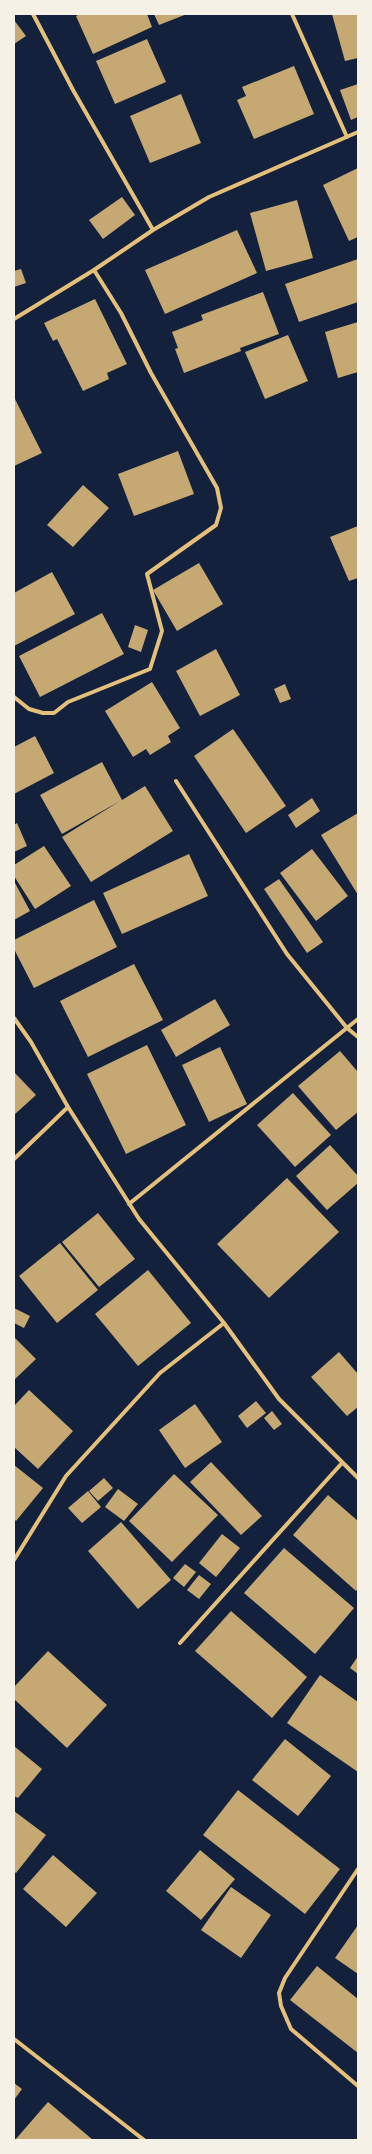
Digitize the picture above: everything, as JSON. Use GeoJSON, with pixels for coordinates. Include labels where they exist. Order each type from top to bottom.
{"type":"FeatureCollection","features":[{"type":"Feature","properties":{"kind":"street"},"geometry":{"type":"LineString","coordinates":[[33,14],[73,90],[153,230]]}},
{"type":"Feature","properties":{"kind":"street"},"geometry":{"type":"LineString","coordinates":[[292,14],[347,136]]}},
{"type":"Feature","properties":{"kind":"street"},"geometry":{"type":"LineString","coordinates":[[14,319],[94,270],[153,230],[209,197],[358,132]]}},
{"type":"Feature","properties":{"kind":"street"},"geometry":{"type":"LineString","coordinates":[[14,697],[29,709],[43,713],[54,713],[68,702],[150,669],[162,631],[146,574],[216,525],[221,508],[217,488],[151,373],[121,313],[94,270]]}},
{"type":"Feature","properties":{"kind":"street"},"geometry":{"type":"LineString","coordinates":[[176,781],[287,954],[347,1028],[358,1037]]}},
{"type":"Feature","properties":{"kind":"street"},"geometry":{"type":"LineString","coordinates":[[14,1018],[31,1042],[68,1107],[139,1219],[224,1323],[279,1399],[358,1478]]}},
{"type":"Feature","properties":{"kind":"street"},"geometry":{"type":"LineString","coordinates":[[129,1204],[358,1019]]}},
{"type":"Feature","properties":{"kind":"street"},"geometry":{"type":"LineString","coordinates":[[14,1159],[68,1107]]}},
{"type":"Feature","properties":{"kind":"street"},"geometry":{"type":"LineString","coordinates":[[14,1560],[66,1476],[160,1373],[224,1323]]}},
{"type":"Feature","properties":{"kind":"street"},"geometry":{"type":"LineString","coordinates":[[180,1643],[342,1463]]}},
{"type":"Feature","properties":{"kind":"street"},"geometry":{"type":"LineString","coordinates":[[358,1869],[284,1978],[279,1993],[281,2006],[291,2029],[358,2086]]}},
{"type":"Feature","properties":{"kind":"street"},"geometry":{"type":"LineString","coordinates":[[14,2040],[144,2140]]}},
{"type":"Feature","properties":{"kind":"building"},"geometry":{"type":"Polygon","coordinates":[[[80,14],[147,14],[152,27],[93,54],[76,16],[80,14]]]}},
{"type":"Feature","properties":{"kind":"building"},"geometry":{"type":"Polygon","coordinates":[[[154,14],[187,14],[159,25],[154,14]]]}},
{"type":"Feature","properties":{"kind":"building"},"geometry":{"type":"Polygon","coordinates":[[[332,14],[358,14],[358,58],[345,61],[332,14]]]}},
{"type":"Feature","properties":{"kind":"building"},"geometry":{"type":"Polygon","coordinates":[[[14,20],[26,36],[14,44],[14,20]]]}},
{"type":"Feature","properties":{"kind":"building"},"geometry":{"type":"Polygon","coordinates":[[[147,39],[166,82],[115,104],[96,61],[147,39]]]}},
{"type":"Feature","properties":{"kind":"building"},"geometry":{"type":"Polygon","coordinates":[[[294,66],[314,114],[254,139],[237,100],[246,96],[242,87],[294,66]]]}},
{"type":"Feature","properties":{"kind":"building"},"geometry":{"type":"Polygon","coordinates":[[[358,84],[358,117],[351,120],[340,90],[358,84]]]}},
{"type":"Feature","properties":{"kind":"building"},"geometry":{"type":"Polygon","coordinates":[[[181,94],[201,143],[150,163],[130,116],[181,94]]]}},
{"type":"Feature","properties":{"kind":"building"},"geometry":{"type":"Polygon","coordinates":[[[358,168],[358,237],[349,241],[323,185],[358,168]]]}},
{"type":"Feature","properties":{"kind":"building"},"geometry":{"type":"Polygon","coordinates":[[[122,197],[135,215],[103,239],[89,220],[122,197]]]}},
{"type":"Feature","properties":{"kind":"building"},"geometry":{"type":"Polygon","coordinates":[[[297,200],[313,258],[266,271],[250,213],[297,200]]]}},
{"type":"Feature","properties":{"kind":"building"},"geometry":{"type":"Polygon","coordinates":[[[237,230],[257,273],[165,314],[145,270],[237,230]]]}},
{"type":"Feature","properties":{"kind":"building"},"geometry":{"type":"Polygon","coordinates":[[[358,259],[358,302],[299,322],[285,284],[358,259]]]}},
{"type":"Feature","properties":{"kind":"building"},"geometry":{"type":"Polygon","coordinates":[[[21,269],[26,283],[14,287],[14,271],[21,269]]]}},
{"type":"Feature","properties":{"kind":"building"},"geometry":{"type":"Polygon","coordinates":[[[263,292],[279,334],[240,348],[241,351],[184,373],[175,349],[178,348],[172,332],[203,320],[201,315],[263,292]]]}},
{"type":"Feature","properties":{"kind":"building"},"geometry":{"type":"Polygon","coordinates":[[[95,299],[127,364],[107,373],[109,379],[83,391],[57,339],[53,341],[44,323],[95,299]]]}},
{"type":"Feature","properties":{"kind":"building"},"geometry":{"type":"Polygon","coordinates":[[[358,322],[358,372],[338,378],[325,332],[358,322]]]}},
{"type":"Feature","properties":{"kind":"building"},"geometry":{"type":"Polygon","coordinates":[[[288,335],[308,381],[265,399],[245,352],[288,335]]]}},
{"type":"Feature","properties":{"kind":"building"},"geometry":{"type":"Polygon","coordinates":[[[14,397],[42,453],[14,466],[14,397]]]}},
{"type":"Feature","properties":{"kind":"building"},"geometry":{"type":"Polygon","coordinates":[[[178,451],[194,494],[134,516],[118,474],[178,451]]]}},
{"type":"Feature","properties":{"kind":"building"},"geometry":{"type":"Polygon","coordinates":[[[83,485],[109,508],[73,547],[47,525],[83,485]]]}},
{"type":"Feature","properties":{"kind":"building"},"geometry":{"type":"Polygon","coordinates":[[[358,526],[358,578],[349,581],[330,537],[358,526]]]}},
{"type":"Feature","properties":{"kind":"building"},"geometry":{"type":"Polygon","coordinates":[[[199,563],[223,604],[177,631],[153,590],[199,563]]]}},
{"type":"Feature","properties":{"kind":"building"},"geometry":{"type":"Polygon","coordinates":[[[52,572],[75,614],[14,646],[14,593],[52,572]]]}},
{"type":"Feature","properties":{"kind":"building"},"geometry":{"type":"Polygon","coordinates":[[[102,613],[124,654],[40,697],[19,656],[102,613]]]}},
{"type":"Feature","properties":{"kind":"building"},"geometry":{"type":"Polygon","coordinates":[[[135,625],[148,630],[141,652],[128,647],[135,625]]]}},
{"type":"Feature","properties":{"kind":"building"},"geometry":{"type":"Polygon","coordinates":[[[216,649],[240,695],[200,716],[176,671],[216,649]]]}},
{"type":"Feature","properties":{"kind":"building"},"geometry":{"type":"Polygon","coordinates":[[[152,682],[180,728],[168,736],[171,742],[150,755],[146,749],[133,757],[105,711],[152,682]]]}},
{"type":"Feature","properties":{"kind":"building"},"geometry":{"type":"Polygon","coordinates":[[[285,684],[291,699],[280,703],[274,689],[285,684]]]}},
{"type":"Feature","properties":{"kind":"building"},"geometry":{"type":"Polygon","coordinates":[[[233,729],[286,806],[246,833],[194,756],[233,729]]]}},
{"type":"Feature","properties":{"kind":"building"},"geometry":{"type":"Polygon","coordinates":[[[35,736],[54,773],[14,794],[14,747],[35,736]]]}},
{"type":"Feature","properties":{"kind":"building"},"geometry":{"type":"Polygon","coordinates":[[[102,762],[122,800],[145,786],[173,831],[91,882],[62,837],[120,801],[62,834],[40,795],[102,762]]]}},
{"type":"Feature","properties":{"kind":"building"},"geometry":{"type":"Polygon","coordinates":[[[312,798],[320,811],[296,828],[288,815],[312,798]]]}},
{"type":"Feature","properties":{"kind":"building"},"geometry":{"type":"Polygon","coordinates":[[[358,813],[358,895],[321,835],[358,813]]]}},
{"type":"Feature","properties":{"kind":"building"},"geometry":{"type":"Polygon","coordinates":[[[17,823],[27,846],[14,852],[14,825],[17,823]]]}},
{"type":"Feature","properties":{"kind":"building"},"geometry":{"type":"Polygon","coordinates":[[[44,846],[71,886],[35,909],[14,876],[14,865],[44,846]]]}},
{"type":"Feature","properties":{"kind":"building"},"geometry":{"type":"Polygon","coordinates":[[[312,849],[348,896],[316,921],[280,873],[312,849]]]}},
{"type":"Feature","properties":{"kind":"building"},"geometry":{"type":"Polygon","coordinates":[[[189,854],[208,896],[122,934],[103,893],[189,854]]]}},
{"type":"Feature","properties":{"kind":"building"},"geometry":{"type":"Polygon","coordinates":[[[279,879],[323,942],[307,953],[264,889],[279,879]]]}},
{"type":"Feature","properties":{"kind":"building"},"geometry":{"type":"Polygon","coordinates":[[[14,881],[30,911],[14,920],[14,881]]]}},
{"type":"Feature","properties":{"kind":"building"},"geometry":{"type":"Polygon","coordinates":[[[94,900],[117,947],[34,988],[14,949],[14,940],[94,900]]]}},
{"type":"Feature","properties":{"kind":"building"},"geometry":{"type":"Polygon","coordinates":[[[134,964],[163,1020],[88,1057],[60,1001],[134,964]]]}},
{"type":"Feature","properties":{"kind":"building"},"geometry":{"type":"Polygon","coordinates":[[[215,999],[230,1025],[176,1057],[161,1030],[215,999]]]}},
{"type":"Feature","properties":{"kind":"building"},"geometry":{"type":"Polygon","coordinates":[[[147,1045],[186,1125],[126,1154],[87,1074],[147,1045]]]}},
{"type":"Feature","properties":{"kind":"building"},"geometry":{"type":"Polygon","coordinates":[[[220,1047],[247,1104],[209,1122],[182,1065],[220,1047]]]}},
{"type":"Feature","properties":{"kind":"building"},"geometry":{"type":"Polygon","coordinates":[[[340,1051],[358,1072],[358,1112],[336,1130],[298,1086],[340,1051]]]}},
{"type":"Feature","properties":{"kind":"building"},"geometry":{"type":"Polygon","coordinates":[[[14,1072],[36,1095],[14,1115],[14,1072]]]}},
{"type":"Feature","properties":{"kind":"building"},"geometry":{"type":"Polygon","coordinates":[[[293,1093],[331,1135],[295,1167],[257,1125],[293,1093]]]}},
{"type":"Feature","properties":{"kind":"building"},"geometry":{"type":"Polygon","coordinates":[[[330,1145],[358,1176],[358,1183],[327,1210],[296,1176],[330,1145]]]}},
{"type":"Feature","properties":{"kind":"building"},"geometry":{"type":"Polygon","coordinates":[[[287,1178],[339,1232],[269,1298],[217,1244],[287,1178]]]}},
{"type":"Feature","properties":{"kind":"building"},"geometry":{"type":"Polygon","coordinates":[[[98,1213],[135,1259],[99,1287],[62,1242],[98,1213]]]}},
{"type":"Feature","properties":{"kind":"building"},"geometry":{"type":"Polygon","coordinates":[[[60,1243],[98,1290],[57,1323],[19,1276],[60,1243]]]}},
{"type":"Feature","properties":{"kind":"building"},"geometry":{"type":"Polygon","coordinates":[[[148,1270],[191,1323],[138,1366],[95,1314],[148,1270]]]}},
{"type":"Feature","properties":{"kind":"building"},"geometry":{"type":"Polygon","coordinates":[[[14,1308],[30,1316],[24,1328],[14,1323],[14,1308]]]}},
{"type":"Feature","properties":{"kind":"building"},"geometry":{"type":"Polygon","coordinates":[[[14,1337],[36,1359],[14,1380],[14,1337]]]}},
{"type":"Feature","properties":{"kind":"building"},"geometry":{"type":"Polygon","coordinates":[[[339,1352],[358,1374],[358,1407],[347,1416],[311,1377],[339,1352]]]}},
{"type":"Feature","properties":{"kind":"building"},"geometry":{"type":"Polygon","coordinates":[[[29,1390],[73,1431],[38,1469],[14,1447],[14,1406],[29,1390]]]}},
{"type":"Feature","properties":{"kind":"building"},"geometry":{"type":"Polygon","coordinates":[[[256,1401],[266,1413],[247,1428],[238,1416],[256,1401]]]}},
{"type":"Feature","properties":{"kind":"building"},"geometry":{"type":"Polygon","coordinates":[[[195,1404],[222,1442],[185,1468],[159,1430],[195,1404]]]}},
{"type":"Feature","properties":{"kind":"building"},"geometry":{"type":"Polygon","coordinates":[[[272,1411],[282,1424],[274,1430],[264,1418],[272,1411]]]}},
{"type":"Feature","properties":{"kind":"building"},"geometry":{"type":"Polygon","coordinates":[[[211,1462],[262,1516],[241,1535],[190,1482],[211,1462]]]}},
{"type":"Feature","properties":{"kind":"building"},"geometry":{"type":"Polygon","coordinates":[[[14,1465],[43,1488],[16,1521],[14,1519],[14,1465]]]}},
{"type":"Feature","properties":{"kind":"building"},"geometry":{"type":"Polygon","coordinates":[[[174,1474],[218,1515],[172,1562],[129,1521],[174,1474]]]}},
{"type":"Feature","properties":{"kind":"building"},"geometry":{"type":"Polygon","coordinates":[[[104,1478],[113,1488],[98,1501],[89,1491],[104,1478]]]}},
{"type":"Feature","properties":{"kind":"building"},"geometry":{"type":"Polygon","coordinates":[[[118,1489],[138,1504],[124,1521],[105,1507],[118,1489]]]}},
{"type":"Feature","properties":{"kind":"building"},"geometry":{"type":"Polygon","coordinates":[[[88,1491],[101,1507],[82,1523],[68,1508],[88,1491]]]}},
{"type":"Feature","properties":{"kind":"building"},"geometry":{"type":"Polygon","coordinates":[[[328,1495],[358,1521],[358,1588],[356,1591],[293,1535],[328,1495]]]}},
{"type":"Feature","properties":{"kind":"building"},"geometry":{"type":"Polygon","coordinates":[[[121,1522],[171,1580],[138,1609],[88,1551],[121,1522]]]}},
{"type":"Feature","properties":{"kind":"building"},"geometry":{"type":"Polygon","coordinates":[[[222,1534],[240,1548],[216,1577],[199,1563],[222,1534]]]}},
{"type":"Feature","properties":{"kind":"building"},"geometry":{"type":"Polygon","coordinates":[[[284,1548],[354,1608],[315,1654],[244,1593],[284,1548]]]}},
{"type":"Feature","properties":{"kind":"building"},"geometry":{"type":"Polygon","coordinates":[[[185,1564],[196,1572],[184,1587],[173,1578],[185,1564]]]}},
{"type":"Feature","properties":{"kind":"building"},"geometry":{"type":"Polygon","coordinates":[[[199,1575],[211,1584],[199,1599],[187,1590],[199,1575]]]}},
{"type":"Feature","properties":{"kind":"building"},"geometry":{"type":"Polygon","coordinates":[[[231,1611],[307,1677],[272,1718],[195,1651],[231,1611]]]}},
{"type":"Feature","properties":{"kind":"building"},"geometry":{"type":"Polygon","coordinates":[[[48,1651],[107,1705],[67,1748],[14,1699],[14,1687],[48,1651]]]}},
{"type":"Feature","properties":{"kind":"building"},"geometry":{"type":"Polygon","coordinates":[[[358,1656],[358,1674],[350,1668],[358,1656]]]}},
{"type":"Feature","properties":{"kind":"building"},"geometry":{"type":"Polygon","coordinates":[[[320,1675],[358,1702],[358,1772],[287,1723],[320,1675]]]}},
{"type":"Feature","properties":{"kind":"building"},"geometry":{"type":"Polygon","coordinates":[[[285,1739],[331,1776],[298,1816],[252,1780],[285,1739]]]}},
{"type":"Feature","properties":{"kind":"building"},"geometry":{"type":"Polygon","coordinates":[[[14,1746],[42,1769],[18,1798],[14,1796],[14,1746]]]}},
{"type":"Feature","properties":{"kind":"building"},"geometry":{"type":"Polygon","coordinates":[[[238,1790],[340,1869],[305,1914],[203,1835],[238,1790]]]}},
{"type":"Feature","properties":{"kind":"building"},"geometry":{"type":"Polygon","coordinates":[[[14,1811],[46,1835],[16,1873],[14,1872],[14,1811]]]}},
{"type":"Feature","properties":{"kind":"building"},"geometry":{"type":"Polygon","coordinates":[[[200,1850],[235,1879],[201,1920],[166,1891],[200,1850]]]}},
{"type":"Feature","properties":{"kind":"building"},"geometry":{"type":"Polygon","coordinates":[[[53,1855],[97,1893],[66,1927],[23,1889],[53,1855]]]}},
{"type":"Feature","properties":{"kind":"building"},"geometry":{"type":"Polygon","coordinates":[[[231,1887],[271,1915],[241,1958],[201,1930],[231,1887]]]}},
{"type":"Feature","properties":{"kind":"building"},"geometry":{"type":"Polygon","coordinates":[[[358,1925],[358,1974],[335,1958],[358,1925]]]}},
{"type":"Feature","properties":{"kind":"building"},"geometry":{"type":"Polygon","coordinates":[[[317,1966],[358,1999],[358,2053],[290,2000],[317,1966]]]}},
{"type":"Feature","properties":{"kind":"building"},"geometry":{"type":"Polygon","coordinates":[[[14,2083],[22,2089],[14,2100],[14,2083]]]}},
{"type":"Feature","properties":{"kind":"building"},"geometry":{"type":"Polygon","coordinates":[[[48,2102],[93,2140],[15,2140],[48,2102]]]}}]}
